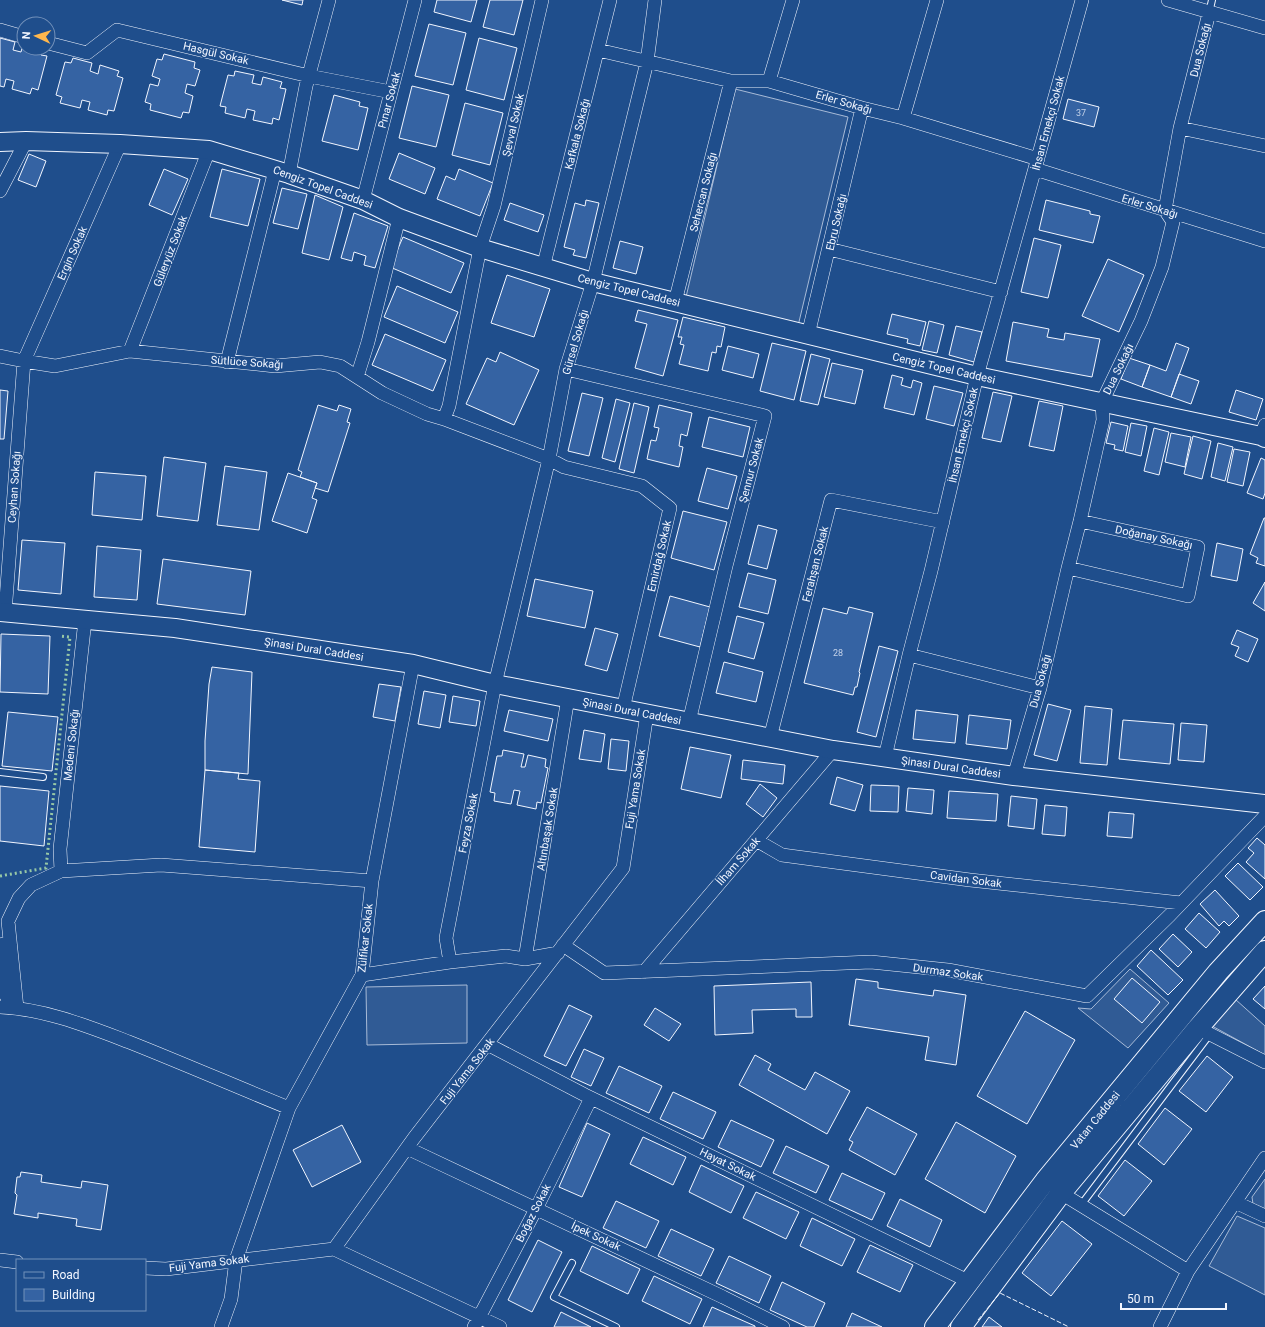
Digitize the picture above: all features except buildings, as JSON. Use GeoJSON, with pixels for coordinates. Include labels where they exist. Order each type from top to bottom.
{"type":"FeatureCollection","features":[{"type":"Feature","properties":{"kind":"main road","name":"Vatan Caddesi"},"geometry":{"type":"LineString","coordinates":[[935,1327],[1050,1175],[1218,972],[1265,921]]}},
{"type":"Feature","properties":{"kind":"main road","name":"Vatan Caddesi"},"geometry":{"type":"LineString","coordinates":[[961,1327],[1061,1193],[1204,1031],[1265,951]]}},
{"type":"Feature","properties":{"kind":"street"},"geometry":{"type":"LineString","coordinates":[[227,362],[282,172],[329,0]]}},
{"type":"Feature","properties":{"kind":"street","name":"Pınar Sokak"},"geometry":{"type":"LineString","coordinates":[[363,200],[415,0]]}},
{"type":"Feature","properties":{"kind":"street","name":"Şevval Sokak"},"geometry":{"type":"LineString","coordinates":[[444,419],[449,406],[480,248],[494,206],[542,0]]}},
{"type":"Feature","properties":{"kind":"street","name":"Kafkala Sokağı"},"geometry":{"type":"LineString","coordinates":[[543,268],[610,0]]}},
{"type":"Feature","properties":{"kind":"street","name":"Gürsel Sokağı"},"geometry":{"type":"LineString","coordinates":[[495,684],[549,459],[566,369],[593,282],[648,62],[655,0]]}},
{"type":"Feature","properties":{"kind":"street"},"geometry":{"type":"LineString","coordinates":[[770,82],[793,0]]}},
{"type":"Feature","properties":{"kind":"street"},"geometry":{"type":"LineString","coordinates":[[903,118],[937,0]]}},
{"type":"Feature","properties":{"kind":"street","name":"İhsan Emekçi Sokak"},"geometry":{"type":"LineString","coordinates":[[885,757],[909,654],[943,522],[977,376],[1082,0]]}},
{"type":"Feature","properties":{"kind":"street"},"geometry":{"type":"LineString","coordinates":[[1168,0],[1265,28]]}},
{"type":"Feature","properties":{"kind":"street","name":"Dua Sokağı"},"geometry":{"type":"LineString","coordinates":[[1014,776],[1040,688],[1080,521],[1103,420],[1102,402],[1141,321],[1162,267],[1173,222],[1165,210],[1180,128],[1209,13]]}},
{"type":"Feature","properties":{"kind":"street"},"geometry":{"type":"LineString","coordinates":[[0,30],[16,35]]}},
{"type":"Feature","properties":{"kind":"street","name":"Hasgül Sokak"},"geometry":{"type":"LineString","coordinates":[[56,45],[87,53],[117,30],[309,76],[391,92]]}},
{"type":"Feature","properties":{"kind":"street","name":"Erler Sokağı"},"geometry":{"type":"LineString","coordinates":[[598,50],[731,81],[770,82],[903,118],[1165,210],[1265,241]]}},
{"type":"Feature","properties":{"kind":"street","name":"Sehercan Sokağı"},"geometry":{"type":"LineString","coordinates":[[675,302],[731,81]]}},
{"type":"Feature","properties":{"kind":"street","name":"Ebru Sokağı"},"geometry":{"type":"LineString","coordinates":[[808,335],[862,108]]}},
{"type":"Feature","properties":{"kind":"street"},"geometry":{"type":"LineString","coordinates":[[1180,128],[1265,146]]}},
{"type":"Feature","properties":{"kind":"street"},"geometry":{"type":"LineString","coordinates":[[0,191],[26,140]]}},
{"type":"Feature","properties":{"kind":"street","name":"Cengiz Topel Caddesi"},"geometry":{"type":"LineString","coordinates":[[0,142],[26,140],[209,150],[282,172],[363,200],[399,218],[480,248],[593,282],[977,376],[1264,433]]}},
{"type":"Feature","properties":{"kind":"street","name":"Ergin Sokak"},"geometry":{"type":"LineString","coordinates":[[24,361],[120,144]]}},
{"type":"Feature","properties":{"kind":"street","name":"Güleryüz Sokak"},"geometry":{"type":"LineString","coordinates":[[130,351],[209,150]]}},
{"type":"Feature","properties":{"kind":"street"},"geometry":{"type":"LineString","coordinates":[[357,377],[368,342],[399,218]]}},
{"type":"Feature","properties":{"kind":"street"},"geometry":{"type":"LineString","coordinates":[[829,249],[1001,292]]}},
{"type":"Feature","properties":{"kind":"street","name":"Sütlüce Sokağı"},"geometry":{"type":"LineString","coordinates":[[0,356],[55,366],[130,351],[275,366],[320,362],[340,366],[382,392],[427,414],[549,459]]}},
{"type":"Feature","properties":{"kind":"street","name":"Ceyhan Sokağı"},"geometry":{"type":"LineString","coordinates":[[3,613],[24,361]]}},
{"type":"Feature","properties":{"kind":"street","name":"Şennur Sokak"},"geometry":{"type":"LineString","coordinates":[[566,369],[765,416],[726,566],[689,722]]}},
{"type":"Feature","properties":{"kind":"street","name":"Emirdağ Sokak"},"geometry":{"type":"LineString","coordinates":[[549,459],[564,467],[642,486],[670,508],[623,709]]}},
{"type":"Feature","properties":{"kind":"street","name":"Ferahşan Sokak"},"geometry":{"type":"LineString","coordinates":[[770,738],[831,500],[943,522]]}},
{"type":"Feature","properties":{"kind":"street","name":"Doğanay Sokağı"},"geometry":{"type":"LineString","coordinates":[[1068,568],[1188,596],[1198,547],[1080,521]]}},
{"type":"Feature","properties":{"kind":"street","name":"Şinasi Dural Caddesi"},"geometry":{"type":"LineString","coordinates":[[3,613],[175,628],[413,664],[495,684],[833,750],[1014,776],[1265,804]]}},
{"type":"Feature","properties":{"kind":"street","name":"Medeni Sokağı"},"geometry":{"type":"LineString","coordinates":[[61,871],[60,849],[85,620]]}},
{"type":"Feature","properties":{"kind":"street"},"geometry":{"type":"LineString","coordinates":[[909,654],[1040,688]]}},
{"type":"Feature","properties":{"kind":"street","name":"Zülfikar Sokak"},"geometry":{"type":"LineString","coordinates":[[221,1327],[231,1299],[236,1260],[289,1108],[362,975],[372,881],[413,664]]}},
{"type":"Feature","properties":{"kind":"street","name":"Feyza Sokak"},"geometry":{"type":"LineString","coordinates":[[450,962],[446,938],[495,684]]}},
{"type":"Feature","properties":{"kind":"street","name":"Altınbaşak Sokak"},"geometry":{"type":"LineString","coordinates":[[525,959],[568,698]]}},
{"type":"Feature","properties":{"kind":"street","name":"Fuji Yama Sokak"},"geometry":{"type":"LineString","coordinates":[[146,1268],[166,1269],[334,1249],[407,1148],[623,868],[646,714]]}},
{"type":"Feature","properties":{"kind":"street","name":"İlham Sokak"},"geometry":{"type":"LineString","coordinates":[[644,972],[833,750]]}},
{"type":"Feature","properties":{"kind":"street","name":"Durmaz Sokak"},"geometry":{"type":"LineString","coordinates":[[561,949],[604,973],[871,962],[948,970],[1087,996],[1181,903],[1265,816]]}},
{"type":"Feature","properties":{"kind":"street","name":"Cavidan Sokak"},"geometry":{"type":"LineString","coordinates":[[756,840],[782,855],[970,880],[1181,903]]}},
{"type":"Feature","properties":{"kind":"street"},"geometry":{"type":"LineString","coordinates":[[289,1108],[79,1023],[18,1008],[3,1002],[2,966],[8,921],[19,898],[31,885],[61,871],[161,865],[372,881]]}},
{"type":"Feature","properties":{"kind":"street"},"geometry":{"type":"LineString","coordinates":[[4,944],[18,1008]]}},
{"type":"Feature","properties":{"kind":"street"},"geometry":{"type":"LineString","coordinates":[[362,975],[450,962],[506,956],[525,959],[561,949]]}},
{"type":"Feature","properties":{"kind":"street"},"geometry":{"type":"LineString","coordinates":[[1204,1031],[1265,1062]]}},
{"type":"Feature","properties":{"kind":"street","name":"Hayat Sokak"},"geometry":{"type":"LineString","coordinates":[[487,1044],[591,1098],[970,1282]]}},
{"type":"Feature","properties":{"kind":"street","name":"Boğaz Sokak"},"geometry":{"type":"LineString","coordinates":[[476,1322],[536,1209],[591,1098]]}},
{"type":"Feature","properties":{"kind":"street","name":"İpek Sokak"},"geometry":{"type":"LineString","coordinates":[[407,1148],[723,1297],[783,1327]]}},
{"type":"Feature","properties":{"kind":"street"},"geometry":{"type":"LineString","coordinates":[[1160,1327],[1188,1271],[1265,1158]]}},
{"type":"Feature","properties":{"kind":"street"},"geometry":{"type":"LineString","coordinates":[[1061,1193],[1188,1271]]}},
{"type":"Feature","properties":{"kind":"street"},"geometry":{"type":"LineString","coordinates":[[1235,1202],[1265,1216]]}},
{"type":"Feature","properties":{"kind":"street"},"geometry":{"type":"LineString","coordinates":[[334,1249],[476,1322],[500,1327]]}},
{"type":"Feature","properties":{"kind":"street"},"geometry":{"type":"LineString","coordinates":[[0,1260],[16,1262]]}},
{"type":"Feature","properties":{"kind":"lane"},"geometry":{"type":"LineString","coordinates":[[1209,13],[1212,0]]}},
{"type":"Feature","properties":{"kind":"lane"},"geometry":{"type":"LineString","coordinates":[[0,772],[43,777]]}},
{"type":"Feature","properties":{"kind":"lane"},"geometry":{"type":"LineString","coordinates":[[1081,1205],[1204,1031]]}},
{"type":"Feature","properties":{"kind":"lane"},"geometry":{"type":"LineString","coordinates":[[572,1263],[554,1297],[616,1327]]}},
{"type":"Feature","properties":{"kind":"shaded area"},"geometry":{"type":"Polygon","coordinates":[[[735,89],[848,117],[798,326],[686,297],[735,89]]]}},
{"type":"Feature","properties":{"kind":"shaded area"},"geometry":{"type":"Polygon","coordinates":[[[1130,969],[1169,1003],[1128,1048],[1078,1008],[1091,1009],[1130,969]]]}},
{"type":"Feature","properties":{"kind":"shaded area"},"geometry":{"type":"Polygon","coordinates":[[[467,985],[467,1043],[367,1045],[366,987],[467,985]]]}},
{"type":"Feature","properties":{"kind":"shaded area"},"geometry":{"type":"Polygon","coordinates":[[[1235,999],[1265,1026],[1265,1055],[1212,1026],[1235,999]]]}},
{"type":"Feature","properties":{"kind":"shaded area"},"geometry":{"type":"Polygon","coordinates":[[[1265,1179],[1265,1209],[1253,1204],[1252,1197],[1265,1179]]]}},
{"type":"Feature","properties":{"kind":"shaded area"},"geometry":{"type":"Polygon","coordinates":[[[1237,1216],[1265,1228],[1265,1295],[1209,1266],[1237,1216]]]}},
{"type":"Feature","properties":{"kind":"hedge"},"geometry":{"type":"LineString","coordinates":[[0,876],[46,868],[70,637],[60,636]]}},
{"type":"Feature","properties":{"kind":"fence"},"geometry":{"type":"LineString","coordinates":[[978,1320],[1000,1293],[1069,1327]]}}]}
